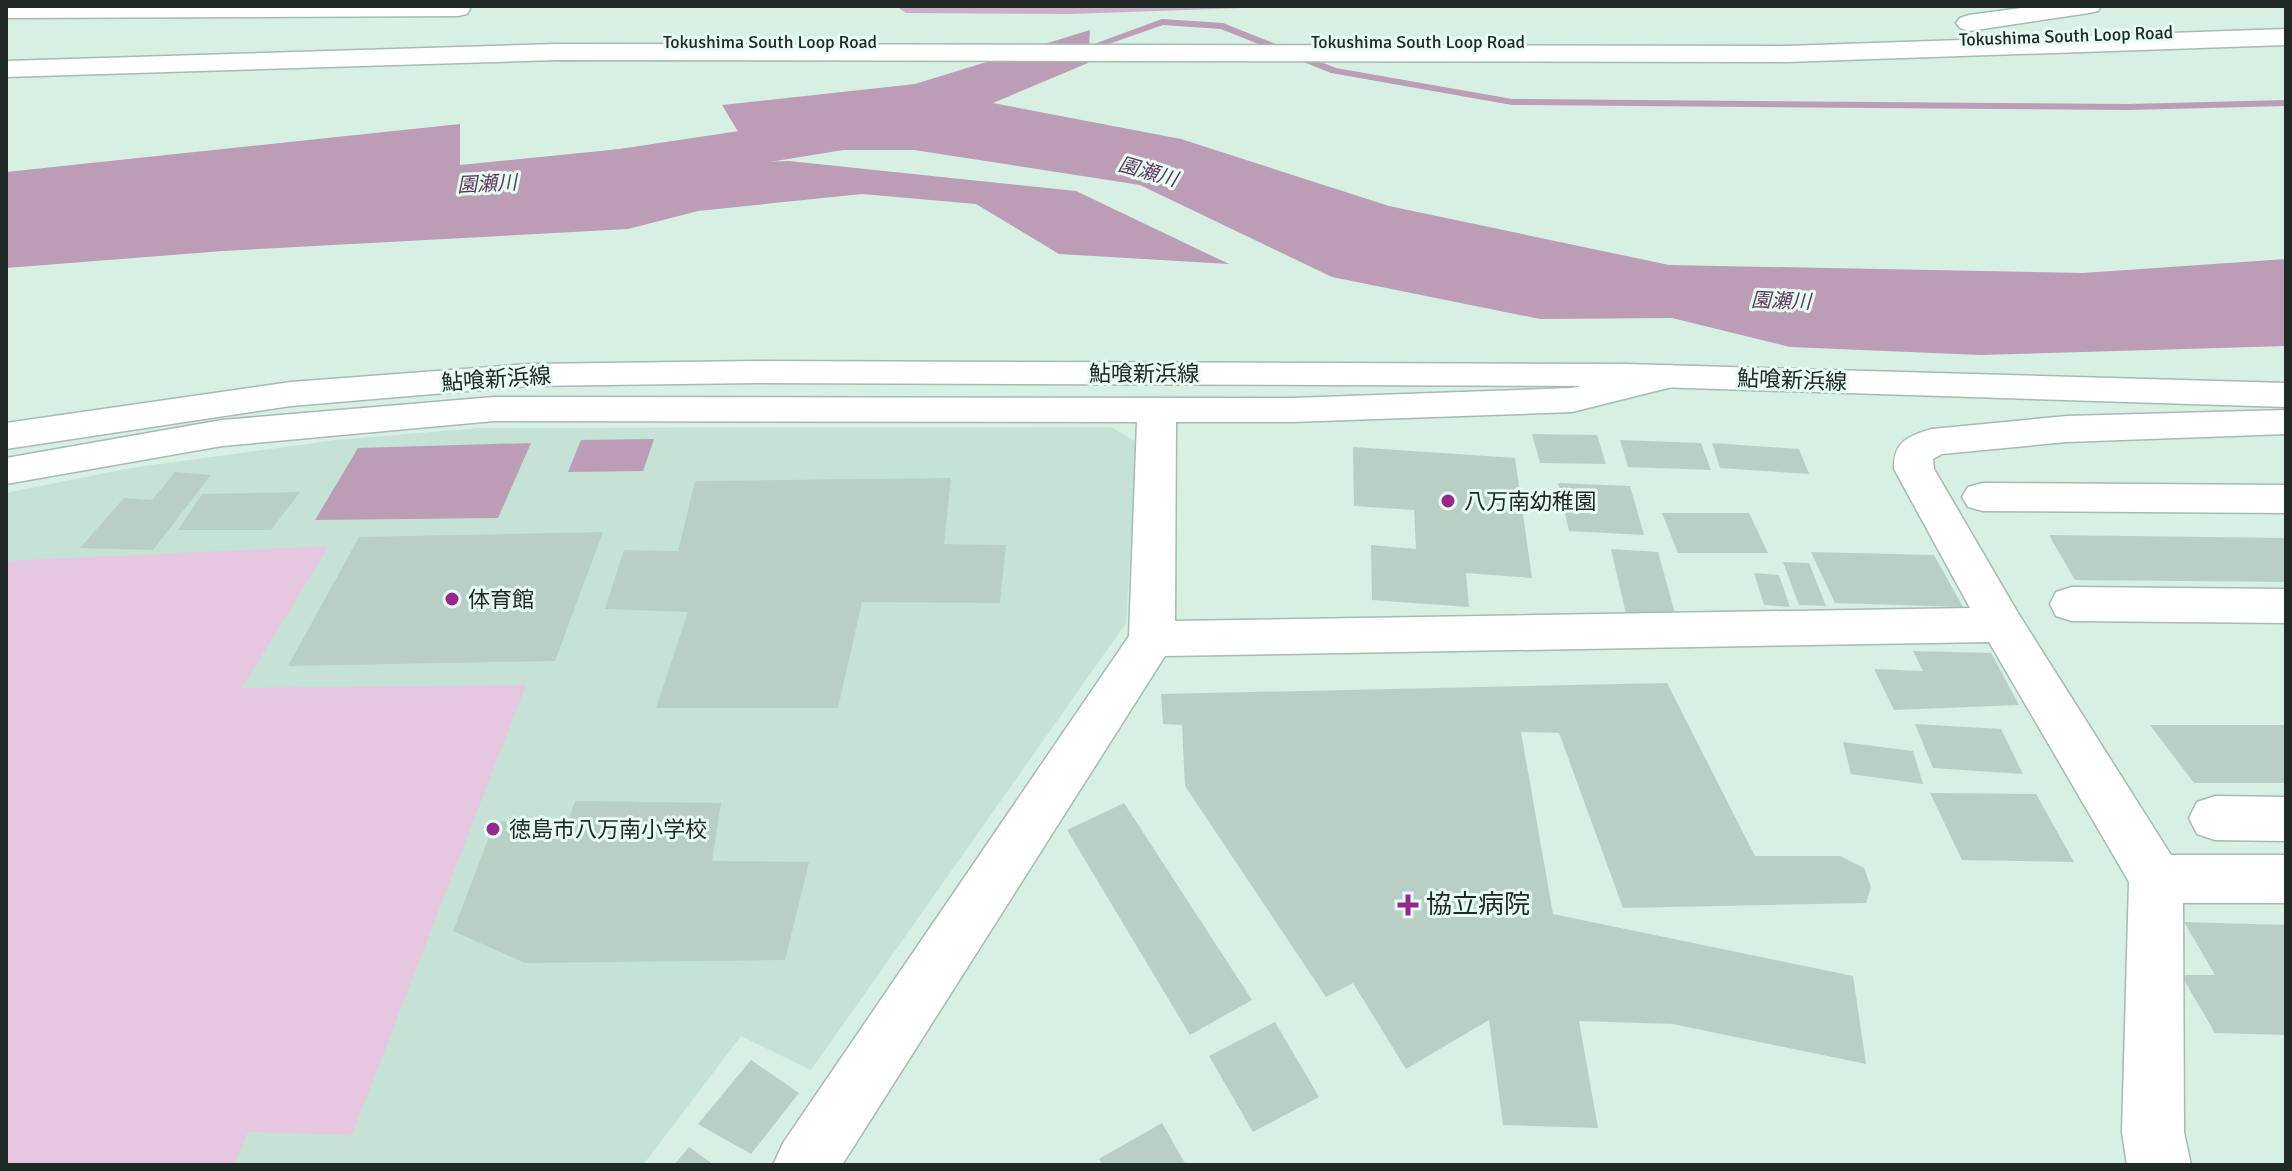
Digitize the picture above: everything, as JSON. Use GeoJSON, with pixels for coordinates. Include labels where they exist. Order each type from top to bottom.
{"type":"FeatureCollection","features":[{"type":"Feature","properties":{"kind":"main road"},"geometry":{"type":"LineString","coordinates":[[1587,42],[1950,25],[2014,19],[2089,6]]}},
{"type":"Feature","properties":{"kind":"main road"},"geometry":{"type":"LineString","coordinates":[[6,11],[458,9]]}},
{"type":"Feature","properties":{"kind":"main road","name":"Tokushima South Loop Road"},"geometry":{"type":"LineString","coordinates":[[1389,47],[1587,42],[1923,40],[2286,27]]}},
{"type":"Feature","properties":{"kind":"main road","name":"Tokushima South Loop Road"},"geometry":{"type":"LineString","coordinates":[[553,48],[1389,47],[1786,54],[2286,37]]}},
{"type":"Feature","properties":{"kind":"main road"},"geometry":{"type":"LineString","coordinates":[[6,49],[553,48]]}},
{"type":"Feature","properties":{"kind":"main road"},"geometry":{"type":"LineString","coordinates":[[6,69],[553,48]]}},
{"type":"Feature","properties":{"kind":"main road"},"geometry":{"type":"LineString","coordinates":[[1786,54],[2286,48]]}},
{"type":"Feature","properties":{"kind":"main road","name":"鮎喰新浜線"},"geometry":{"type":"LineString","coordinates":[[6,436],[291,394],[529,375],[756,372],[1671,376],[2286,395]]}},
{"type":"Feature","properties":{"kind":"main road"},"geometry":{"type":"LineString","coordinates":[[6,471],[222,433],[494,409],[1292,410],[1572,400],[1671,376]]}},
{"type":"Feature","properties":{"kind":"main road"},"geometry":{"type":"LineString","coordinates":[[805,1165],[1152,639],[1156,410]]}},
{"type":"Feature","properties":{"kind":"main road"},"geometry":{"type":"LineString","coordinates":[[2159,1165],[2153,1132],[2156,879],[2002,625],[1914,469],[1913,454],[1932,442],[2067,429],[2286,422]]}},
{"type":"Feature","properties":{"kind":"main road"},"geometry":{"type":"LineString","coordinates":[[1932,442],[2286,446]]}},
{"type":"Feature","properties":{"kind":"main road"},"geometry":{"type":"LineString","coordinates":[[1983,497],[2286,499]]}},
{"type":"Feature","properties":{"kind":"main road"},"geometry":{"type":"LineString","coordinates":[[2072,604],[2286,606]]}},
{"type":"Feature","properties":{"kind":"main road"},"geometry":{"type":"LineString","coordinates":[[1152,639],[2002,625]]}},
{"type":"Feature","properties":{"kind":"main road"},"geometry":{"type":"LineString","coordinates":[[2215,818],[2286,819]]}},
{"type":"Feature","properties":{"kind":"main road"},"geometry":{"type":"LineString","coordinates":[[2156,879],[2286,879]]}},
{"type":"Feature","properties":{"kind":"shaded area"},"geometry":{"type":"Polygon","coordinates":[[[896,6],[1302,6],[1070,14],[906,13],[896,6]]]}},
{"type":"Feature","properties":{"kind":"shaded area","name":"徳島市八万南小学校"},"geometry":{"type":"Polygon","coordinates":[[[1111,427],[1137,442],[1126,623],[811,1070],[741,1036],[643,1165],[6,1165],[6,493],[131,468],[336,440],[480,428],[1111,427]]]}},
{"type":"Feature","properties":{"kind":"shaded area"},"geometry":{"type":"Polygon","coordinates":[[[329,546],[242,688],[526,685],[352,1135],[248,1132],[234,1165],[6,1165],[6,561],[329,546]]]}},
{"type":"Feature","properties":{"kind":"water"},"geometry":{"type":"Polygon","coordinates":[[[1090,30],[1088,63],[993,103],[1181,139],[1389,206],[1669,265],[2083,273],[2286,259],[2286,346],[1981,355],[1790,347],[1672,318],[1540,319],[1332,277],[1140,185],[914,150],[749,150],[722,105],[915,84],[1090,30]]]}},
{"type":"Feature","properties":{"kind":"water"},"geometry":{"type":"Polygon","coordinates":[[[460,124],[460,165],[700,141],[714,163],[789,161],[1076,191],[1229,264],[1059,254],[976,204],[862,194],[698,211],[628,229],[223,251],[6,268],[6,172],[460,124]]]}},
{"type":"Feature","properties":{"kind":"water"},"geometry":{"type":"Polygon","coordinates":[[[654,439],[643,471],[568,472],[581,440],[654,439]]]}},
{"type":"Feature","properties":{"kind":"water"},"geometry":{"type":"Polygon","coordinates":[[[531,443],[498,518],[315,520],[358,448],[531,443]]]}},
{"type":"Feature","properties":{"kind":"building"},"geometry":{"type":"Polygon","coordinates":[[[1532,434],[1597,435],[1606,464],[1540,463],[1532,434]]]}},
{"type":"Feature","properties":{"kind":"building"},"geometry":{"type":"Polygon","coordinates":[[[1620,440],[1701,443],[1711,470],[1628,467],[1620,440]]]}},
{"type":"Feature","properties":{"kind":"building"},"geometry":{"type":"Polygon","coordinates":[[[1712,443],[1799,449],[1809,474],[1720,468],[1712,443]]]}},
{"type":"Feature","properties":{"kind":"building"},"geometry":{"type":"Polygon","coordinates":[[[1353,447],[1515,458],[1532,578],[1466,573],[1469,607],[1372,600],[1371,545],[1416,549],[1414,510],[1354,506],[1353,447]]]}},
{"type":"Feature","properties":{"kind":"building"},"geometry":{"type":"Polygon","coordinates":[[[175,472],[211,475],[153,550],[80,548],[124,498],[152,500],[175,472]]]}},
{"type":"Feature","properties":{"kind":"building"},"geometry":{"type":"Polygon","coordinates":[[[951,478],[944,544],[1006,545],[1000,603],[862,602],[838,708],[656,708],[688,612],[605,609],[624,550],[678,551],[695,481],[951,478]]]}},
{"type":"Feature","properties":{"kind":"building"},"geometry":{"type":"Polygon","coordinates":[[[1558,483],[1630,486],[1644,535],[1569,531],[1558,483]]]}},
{"type":"Feature","properties":{"kind":"building"},"geometry":{"type":"Polygon","coordinates":[[[300,492],[271,530],[178,530],[202,494],[300,492]]]}},
{"type":"Feature","properties":{"kind":"building"},"geometry":{"type":"Polygon","coordinates":[[[1662,513],[1749,513],[1768,553],[1678,553],[1662,513]]]}},
{"type":"Feature","properties":{"kind":"building","name":"体育館"},"geometry":{"type":"Polygon","coordinates":[[[603,532],[555,661],[288,666],[359,537],[603,532]]]}},
{"type":"Feature","properties":{"kind":"building"},"geometry":{"type":"Polygon","coordinates":[[[2049,535],[2286,538],[2286,582],[2075,580],[2049,535]]]}},
{"type":"Feature","properties":{"kind":"building"},"geometry":{"type":"Polygon","coordinates":[[[1611,549],[1658,552],[1676,617],[1626,614],[1611,549]]]}},
{"type":"Feature","properties":{"kind":"building"},"geometry":{"type":"Polygon","coordinates":[[[1811,552],[1934,555],[1963,607],[1835,603],[1811,552]]]}},
{"type":"Feature","properties":{"kind":"building"},"geometry":{"type":"Polygon","coordinates":[[[1783,562],[1809,563],[1826,606],[1799,605],[1783,562]]]}},
{"type":"Feature","properties":{"kind":"building"},"geometry":{"type":"Polygon","coordinates":[[[1754,573],[1779,575],[1790,607],[1764,605],[1754,573]]]}},
{"type":"Feature","properties":{"kind":"building"},"geometry":{"type":"Polygon","coordinates":[[[1913,651],[1991,653],[2019,705],[1894,710],[1874,669],[1923,671],[1913,651]]]}},
{"type":"Feature","properties":{"kind":"building","name":"協立病院"},"geometry":{"type":"Polygon","coordinates":[[[1667,683],[1755,856],[1840,856],[1864,868],[1871,887],[1866,903],[1623,908],[1559,733],[1521,732],[1553,914],[1853,976],[1866,1064],[1673,1024],[1579,1021],[1598,1128],[1503,1125],[1489,1020],[1406,1069],[1353,983],[1326,997],[1185,786],[1182,725],[1163,724],[1161,694],[1667,683]]]}},
{"type":"Feature","properties":{"kind":"building"},"geometry":{"type":"Polygon","coordinates":[[[1915,724],[2001,729],[2023,774],[1933,768],[1915,724]]]}},
{"type":"Feature","properties":{"kind":"building"},"geometry":{"type":"Polygon","coordinates":[[[2150,725],[2286,725],[2286,783],[2194,783],[2150,725]]]}},
{"type":"Feature","properties":{"kind":"building"},"geometry":{"type":"Polygon","coordinates":[[[1843,742],[1913,751],[1923,784],[1851,774],[1843,742]]]}},
{"type":"Feature","properties":{"kind":"building"},"geometry":{"type":"Polygon","coordinates":[[[1930,793],[2036,794],[2074,862],[1962,860],[1930,793]]]}},
{"type":"Feature","properties":{"kind":"building"},"geometry":{"type":"Polygon","coordinates":[[[575,801],[721,803],[712,861],[809,862],[785,960],[525,963],[453,931],[495,821],[567,825],[575,801]]]}},
{"type":"Feature","properties":{"kind":"building"},"geometry":{"type":"Polygon","coordinates":[[[1124,803],[1252,1000],[1190,1035],[1067,830],[1124,803]]]}},
{"type":"Feature","properties":{"kind":"building"},"geometry":{"type":"Polygon","coordinates":[[[2184,922],[2286,925],[2286,1035],[2215,1033],[2181,975],[2215,975],[2184,922]]]}},
{"type":"Feature","properties":{"kind":"building"},"geometry":{"type":"Polygon","coordinates":[[[1275,1022],[1319,1097],[1253,1132],[1209,1056],[1275,1022]]]}},
{"type":"Feature","properties":{"kind":"building"},"geometry":{"type":"Polygon","coordinates":[[[751,1060],[799,1093],[751,1154],[698,1124],[751,1060]]]}},
{"type":"Feature","properties":{"kind":"building"},"geometry":{"type":"Polygon","coordinates":[[[1162,1123],[1186,1165],[1103,1165],[1099,1159],[1162,1123]]]}},
{"type":"Feature","properties":{"kind":"building"},"geometry":{"type":"Polygon","coordinates":[[[689,1147],[714,1165],[674,1165],[689,1147]]]}},
{"type":"Feature","properties":{"kind":"waterway"},"geometry":{"type":"LineString","coordinates":[[1080,51],[1162,22],[1223,26],[1334,71],[1512,102],[2129,107],[2286,103]]}},
{"type":"Feature","properties":{"kind":"waterway","name":"園瀬川"},"geometry":{"type":"LineString","coordinates":[[586,173],[871,129]]}},
{"type":"Feature","properties":{"kind":"place","name":"八万南幼稚園"},"geometry":{"type":"Point","coordinates":[1448,501]}},
{"type":"Feature","properties":{"kind":"place","name":"体育館"},"geometry":{"type":"Point","coordinates":[452,599]}},
{"type":"Feature","properties":{"kind":"place","name":"徳島市八万南小学校"},"geometry":{"type":"Point","coordinates":[493,829]}},
{"type":"Feature","properties":{"kind":"place","name":"協立病院"},"geometry":{"type":"Point","coordinates":[1408,905]}}]}
